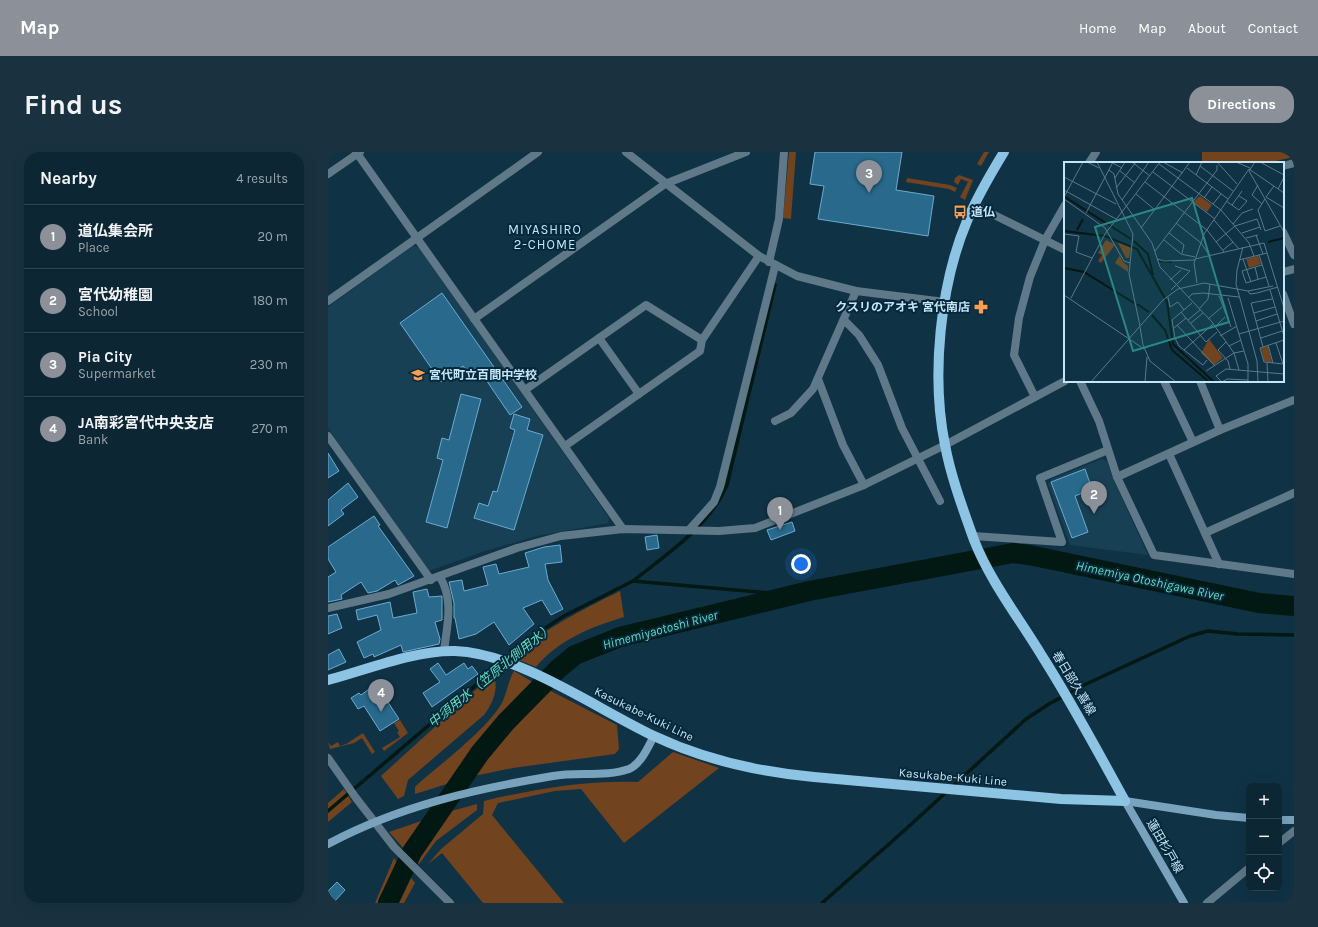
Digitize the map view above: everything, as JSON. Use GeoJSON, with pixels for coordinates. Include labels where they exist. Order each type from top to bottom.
{"type":"FeatureCollection","features":[{"type":"Feature","properties":{"kind":"main road"},"geometry":{"type":"LineString","coordinates":[[974,538],[959,496],[945,445],[940,416],[939,384],[941,333],[945,302],[957,251],[974,205],[1004,152]]}},
{"type":"Feature","properties":{"kind":"main road","name":"春日部久喜線"},"geometry":{"type":"LineString","coordinates":[[974,538],[995,582],[1069,699],[1125,801]]}},
{"type":"Feature","properties":{"kind":"main road","name":"Kasukabe-Kuki Line"},"geometry":{"type":"LineString","coordinates":[[328,680],[422,654],[456,651],[493,657],[534,674],[654,736],[699,754],[732,764],[775,773],[1061,800],[1125,801]]}},
{"type":"Feature","properties":{"kind":"street"},"geometry":{"type":"LineString","coordinates":[[328,174],[358,152],[623,529]]}},
{"type":"Feature","properties":{"kind":"street"},"geometry":{"type":"LineString","coordinates":[[328,301],[538,152]]}},
{"type":"Feature","properties":{"kind":"street"},"geometry":{"type":"LineString","coordinates":[[626,152],[759,256],[796,276],[812,282],[856,292],[945,302]]}},
{"type":"Feature","properties":{"kind":"street"},"geometry":{"type":"LineString","coordinates":[[474,319],[665,184],[746,152]]}},
{"type":"Feature","properties":{"kind":"street"},"geometry":{"type":"LineString","coordinates":[[690,530],[714,502],[720,487],[772,264],[779,219],[784,152]]}},
{"type":"Feature","properties":{"kind":"street"},"geometry":{"type":"LineString","coordinates":[[1090,162],[1096,152]]}},
{"type":"Feature","properties":{"kind":"street"},"geometry":{"type":"LineString","coordinates":[[1284,166],[1294,163]]}},
{"type":"Feature","properties":{"kind":"street"},"geometry":{"type":"LineString","coordinates":[[974,205],[1064,250]]}},
{"type":"Feature","properties":{"kind":"street"},"geometry":{"type":"LineString","coordinates":[[1035,397],[1014,355],[1019,318],[1030,277],[1045,240],[1064,207]]}},
{"type":"Feature","properties":{"kind":"street"},"geometry":{"type":"LineString","coordinates":[[1290,238],[1294,255]]}},
{"type":"Feature","properties":{"kind":"street"},"geometry":{"type":"LineString","coordinates":[[566,446],[700,351],[702,340],[759,256]]}},
{"type":"Feature","properties":{"kind":"street"},"geometry":{"type":"LineString","coordinates":[[1284,272],[1294,270]]}},
{"type":"Feature","properties":{"kind":"street"},"geometry":{"type":"LineString","coordinates":[[775,420],[791,413],[813,389],[856,292]]}},
{"type":"Feature","properties":{"kind":"street"},"geometry":{"type":"LineString","coordinates":[[1284,297],[1294,324]]}},
{"type":"Feature","properties":{"kind":"street"},"geometry":{"type":"LineString","coordinates":[[526,390],[646,305],[702,340]]}},
{"type":"Feature","properties":{"kind":"street"},"geometry":{"type":"LineString","coordinates":[[844,320],[859,335],[878,365],[902,428],[940,501]]}},
{"type":"Feature","properties":{"kind":"street"},"geometry":{"type":"LineString","coordinates":[[599,338],[639,394]]}},
{"type":"Feature","properties":{"kind":"street"},"geometry":{"type":"LineString","coordinates":[[818,379],[843,445],[864,486]]}},
{"type":"Feature","properties":{"kind":"street"},"geometry":{"type":"LineString","coordinates":[[328,608],[390,594],[517,548],[561,536],[623,529],[719,531],[755,528],[864,486],[1064,382]]}},
{"type":"Feature","properties":{"kind":"street"},"geometry":{"type":"LineString","coordinates":[[1080,382],[1099,421],[1117,477],[1154,555],[1294,574]]}},
{"type":"Feature","properties":{"kind":"street"},"geometry":{"type":"LineString","coordinates":[[1164,382],[1193,442]]}},
{"type":"Feature","properties":{"kind":"street"},"geometry":{"type":"LineString","coordinates":[[1200,382],[1220,430]]}},
{"type":"Feature","properties":{"kind":"street"},"geometry":{"type":"LineString","coordinates":[[1117,477],[1220,430],[1294,400]]}},
{"type":"Feature","properties":{"kind":"street"},"geometry":{"type":"LineString","coordinates":[[329,441],[431,580]]}},
{"type":"Feature","properties":{"kind":"street"},"geometry":{"type":"LineString","coordinates":[[974,538],[1062,542],[1040,478],[1108,450]]}},
{"type":"Feature","properties":{"kind":"street"},"geometry":{"type":"LineString","coordinates":[[1169,454],[1219,564]]}},
{"type":"Feature","properties":{"kind":"street"},"geometry":{"type":"LineString","coordinates":[[1205,533],[1294,493]]}},
{"type":"Feature","properties":{"kind":"street"},"geometry":{"type":"LineString","coordinates":[[440,577],[445,586],[449,604],[444,651]]}},
{"type":"Feature","properties":{"kind":"street"},"geometry":{"type":"LineString","coordinates":[[328,844],[350,832],[421,804],[471,791],[560,774],[618,771],[630,768],[638,762],[654,736]]}},
{"type":"Feature","properties":{"kind":"street"},"geometry":{"type":"LineString","coordinates":[[328,758],[374,823],[394,848],[450,903]]}},
{"type":"Feature","properties":{"kind":"street"},"geometry":{"type":"LineString","coordinates":[[1125,801],[1216,815],[1246,818]]}},
{"type":"Feature","properties":{"kind":"street","name":"蓮田杉戸線"},"geometry":{"type":"LineString","coordinates":[[1125,801],[1184,903]]}},
{"type":"Feature","properties":{"kind":"street"},"geometry":{"type":"LineString","coordinates":[[1282,820],[1294,820]]}},
{"type":"Feature","properties":{"kind":"street"},"geometry":{"type":"LineString","coordinates":[[1282,841],[1294,831]]}},
{"type":"Feature","properties":{"kind":"street"},"geometry":{"type":"LineString","coordinates":[[1207,903],[1246,870]]}},
{"type":"Feature","properties":{"kind":"shaded area"},"geometry":{"type":"Polygon","coordinates":[[[789,152],[796,152],[791,219],[783,218],[789,152]]]}},
{"type":"Feature","properties":{"kind":"shaded area"},"geometry":{"type":"Polygon","coordinates":[[[984,152],[989,152],[981,166],[977,164],[984,152]]]}},
{"type":"Feature","properties":{"kind":"shaded area"},"geometry":{"type":"Polygon","coordinates":[[[1202,152],[1294,152],[1294,157],[1271,162],[1202,162],[1202,152]]]}},
{"type":"Feature","properties":{"kind":"shaded area"},"geometry":{"type":"Polygon","coordinates":[[[959,175],[973,180],[965,200],[960,197],[968,182],[961,179],[958,185],[954,182],[955,178],[959,175]]]}},
{"type":"Feature","properties":{"kind":"shaded area"},"geometry":{"type":"Polygon","coordinates":[[[907,178],[950,185],[957,188],[955,192],[949,189],[906,182],[907,178]]]}},
{"type":"Feature","properties":{"kind":"shaded area","name":"宮代町立百間中学校"},"geometry":{"type":"Polygon","coordinates":[[[413,246],[419,247],[609,518],[608,523],[537,536],[482,552],[429,571],[328,428],[328,307],[413,246]]]}},
{"type":"Feature","properties":{"kind":"shaded area"},"geometry":{"type":"Polygon","coordinates":[[[1102,459],[1107,461],[1114,481],[1148,555],[1070,545],[1048,484],[1051,479],[1102,459]]]}},
{"type":"Feature","properties":{"kind":"shaded area"},"geometry":{"type":"Polygon","coordinates":[[[620,591],[624,617],[587,630],[565,642],[554,649],[536,667],[512,657],[551,628],[620,591]]]}},
{"type":"Feature","properties":{"kind":"shaded area"},"geometry":{"type":"Polygon","coordinates":[[[514,671],[536,684],[515,703],[450,783],[415,794],[415,787],[464,745],[495,713],[502,703],[514,671]]]}},
{"type":"Feature","properties":{"kind":"shaded area"},"geometry":{"type":"Polygon","coordinates":[[[493,674],[496,685],[494,696],[484,715],[408,780],[404,796],[398,799],[381,776],[493,674]]]}},
{"type":"Feature","properties":{"kind":"shaded area"},"geometry":{"type":"Polygon","coordinates":[[[547,689],[617,725],[619,749],[615,754],[513,768],[469,777],[498,738],[547,689]]]}},
{"type":"Feature","properties":{"kind":"shaded area"},"geometry":{"type":"Polygon","coordinates":[[[400,720],[408,733],[384,751],[382,748],[400,737],[397,732],[399,731],[394,723],[400,720]]]}},
{"type":"Feature","properties":{"kind":"shaded area"},"geometry":{"type":"Polygon","coordinates":[[[363,733],[375,752],[372,754],[362,738],[354,743],[330,749],[328,742],[331,746],[338,742],[340,746],[346,744],[363,733]]]}},
{"type":"Feature","properties":{"kind":"shaded area"},"geometry":{"type":"Polygon","coordinates":[[[673,752],[719,768],[624,843],[581,789],[555,791],[498,803],[492,815],[564,903],[483,903],[442,853],[428,864],[441,849],[483,814],[484,801],[561,786],[599,782],[638,782],[673,752]]]}},
{"type":"Feature","properties":{"kind":"shaded area"},"geometry":{"type":"Polygon","coordinates":[[[344,789],[352,802],[328,822],[328,803],[344,789]]]}},
{"type":"Feature","properties":{"kind":"shaded area"},"geometry":{"type":"Polygon","coordinates":[[[477,804],[477,810],[436,841],[419,864],[415,860],[434,826],[444,813],[477,804]]]}},
{"type":"Feature","properties":{"kind":"shaded area"},"geometry":{"type":"Polygon","coordinates":[[[427,819],[415,834],[406,851],[389,832],[427,819]]]}},
{"type":"Feature","properties":{"kind":"shaded area"},"geometry":{"type":"Polygon","coordinates":[[[394,858],[398,864],[381,903],[375,903],[394,858]]]}},
{"type":"Feature","properties":{"kind":"shaded area"},"geometry":{"type":"Polygon","coordinates":[[[408,874],[415,883],[404,903],[393,903],[408,874]]]}},
{"type":"Feature","properties":{"kind":"building"},"geometry":{"type":"Polygon","coordinates":[[[815,152],[902,152],[896,190],[934,196],[928,236],[818,219],[824,186],[810,184],[815,152]]]}},
{"type":"Feature","properties":{"kind":"building"},"geometry":{"type":"Polygon","coordinates":[[[442,293],[522,407],[510,415],[478,368],[469,374],[463,366],[441,382],[400,323],[442,293]]]}},
{"type":"Feature","properties":{"kind":"building"},"geometry":{"type":"Polygon","coordinates":[[[461,394],[481,399],[447,528],[426,522],[443,460],[437,458],[442,438],[449,440],[461,394]]]}},
{"type":"Feature","properties":{"kind":"building"},"geometry":{"type":"Polygon","coordinates":[[[514,414],[530,419],[527,430],[543,435],[514,530],[474,518],[479,503],[488,506],[493,491],[497,492],[515,430],[510,428],[514,414]]]}},
{"type":"Feature","properties":{"kind":"building"},"geometry":{"type":"Polygon","coordinates":[[[328,453],[339,471],[328,478],[328,453]]]}},
{"type":"Feature","properties":{"kind":"building"},"geometry":{"type":"Polygon","coordinates":[[[1085,469],[1092,489],[1075,496],[1088,532],[1072,538],[1051,482],[1085,469]]]}},
{"type":"Feature","properties":{"kind":"building"},"geometry":{"type":"Polygon","coordinates":[[[348,483],[358,497],[341,510],[344,514],[328,526],[328,500],[348,483]]]}},
{"type":"Feature","properties":{"kind":"building"},"geometry":{"type":"Polygon","coordinates":[[[374,516],[380,525],[378,526],[414,576],[398,585],[395,580],[377,591],[368,593],[361,582],[341,595],[342,599],[328,602],[328,577],[336,572],[328,559],[328,547],[374,516]]]}},
{"type":"Feature","properties":{"kind":"building"},"geometry":{"type":"Polygon","coordinates":[[[792,522],[795,531],[771,540],[767,530],[792,522]]]}},
{"type":"Feature","properties":{"kind":"building"},"geometry":{"type":"Polygon","coordinates":[[[657,535],[659,548],[647,550],[645,537],[657,535]]]}},
{"type":"Feature","properties":{"kind":"building"},"geometry":{"type":"Polygon","coordinates":[[[560,545],[562,562],[545,564],[548,580],[563,609],[551,615],[542,600],[523,608],[534,624],[509,645],[494,622],[476,634],[459,639],[454,618],[454,603],[449,582],[462,580],[464,591],[488,585],[483,567],[496,564],[499,574],[529,567],[525,553],[544,547],[560,545]]]}},
{"type":"Feature","properties":{"kind":"building"},"geometry":{"type":"Polygon","coordinates":[[[427,589],[429,597],[442,596],[442,620],[435,622],[440,639],[439,644],[403,652],[401,645],[374,657],[373,654],[364,658],[357,642],[381,630],[377,615],[358,620],[356,610],[390,602],[393,618],[417,613],[413,592],[427,589]]]}},
{"type":"Feature","properties":{"kind":"building"},"geometry":{"type":"Polygon","coordinates":[[[337,614],[342,628],[328,634],[328,616],[337,614]]]}},
{"type":"Feature","properties":{"kind":"building"},"geometry":{"type":"Polygon","coordinates":[[[339,649],[346,662],[328,670],[328,655],[339,649]]]}},
{"type":"Feature","properties":{"kind":"building"},"geometry":{"type":"Polygon","coordinates":[[[438,663],[446,675],[464,663],[468,669],[472,666],[478,674],[432,707],[423,693],[440,682],[430,669],[438,663]]]}},
{"type":"Feature","properties":{"kind":"building"},"geometry":{"type":"Polygon","coordinates":[[[376,684],[399,719],[380,731],[364,706],[358,709],[351,698],[359,693],[361,695],[376,684]]]}},
{"type":"Feature","properties":{"kind":"building"},"geometry":{"type":"Polygon","coordinates":[[[337,882],[345,890],[333,903],[328,903],[328,891],[337,882]]]}},
{"type":"Feature","properties":{"kind":"waterway"},"geometry":{"type":"LineString","coordinates":[[633,581],[699,526],[710,514],[727,485],[775,285]]}},
{"type":"Feature","properties":{"kind":"waterway","name":"Himemiyaotoshi River"},"geometry":{"type":"LineString","coordinates":[[388,903],[412,852],[480,753],[506,722],[558,669],[575,655],[620,637],[809,591],[1013,553],[1029,555],[1259,603],[1294,606]]}},
{"type":"Feature","properties":{"kind":"waterway","name":"中須用水（笠原北側用水）"},"geometry":{"type":"LineString","coordinates":[[328,811],[536,634],[564,616],[633,581],[792,595]]}},
{"type":"Feature","properties":{"kind":"waterway"},"geometry":{"type":"LineString","coordinates":[[822,903],[906,829],[1026,719],[1049,704],[1084,685],[1190,636],[1208,631],[1238,634],[1294,635]]}},
{"type":"Feature","properties":{"kind":"place","name":"Pia City"},"geometry":{"type":"Point","coordinates":[869,193]}},
{"type":"Feature","properties":{"kind":"place","name":"道仏"},"geometry":{"type":"Point","coordinates":[960,212]}},
{"type":"Feature","properties":{"kind":"place","name":"クスリのアオキ 宮代南店"},"geometry":{"type":"Point","coordinates":[981,307]}},
{"type":"Feature","properties":{"kind":"place","name":"宮代町立百間中学校"},"geometry":{"type":"Point","coordinates":[418,375]}},
{"type":"Feature","properties":{"kind":"place","name":"宮代幼稚園"},"geometry":{"type":"Point","coordinates":[1094,514]}},
{"type":"Feature","properties":{"kind":"place","name":"道仏集会所"},"geometry":{"type":"Point","coordinates":[780,530]}},
{"type":"Feature","properties":{"kind":"place","name":"JA南彩宮代中央支店"},"geometry":{"type":"Point","coordinates":[381,712]}},
{"type":"Feature","properties":{"kind":"district","name":"MIYASHIRO 2-CHOME"},"geometry":{"type":"Point","coordinates":[545,236]}},
{"type":"Feature","properties":{"kind":"water label","name":"Himemiya Otoshigawa River"},"geometry":{"type":"Point","coordinates":[1150,580]}}]}
